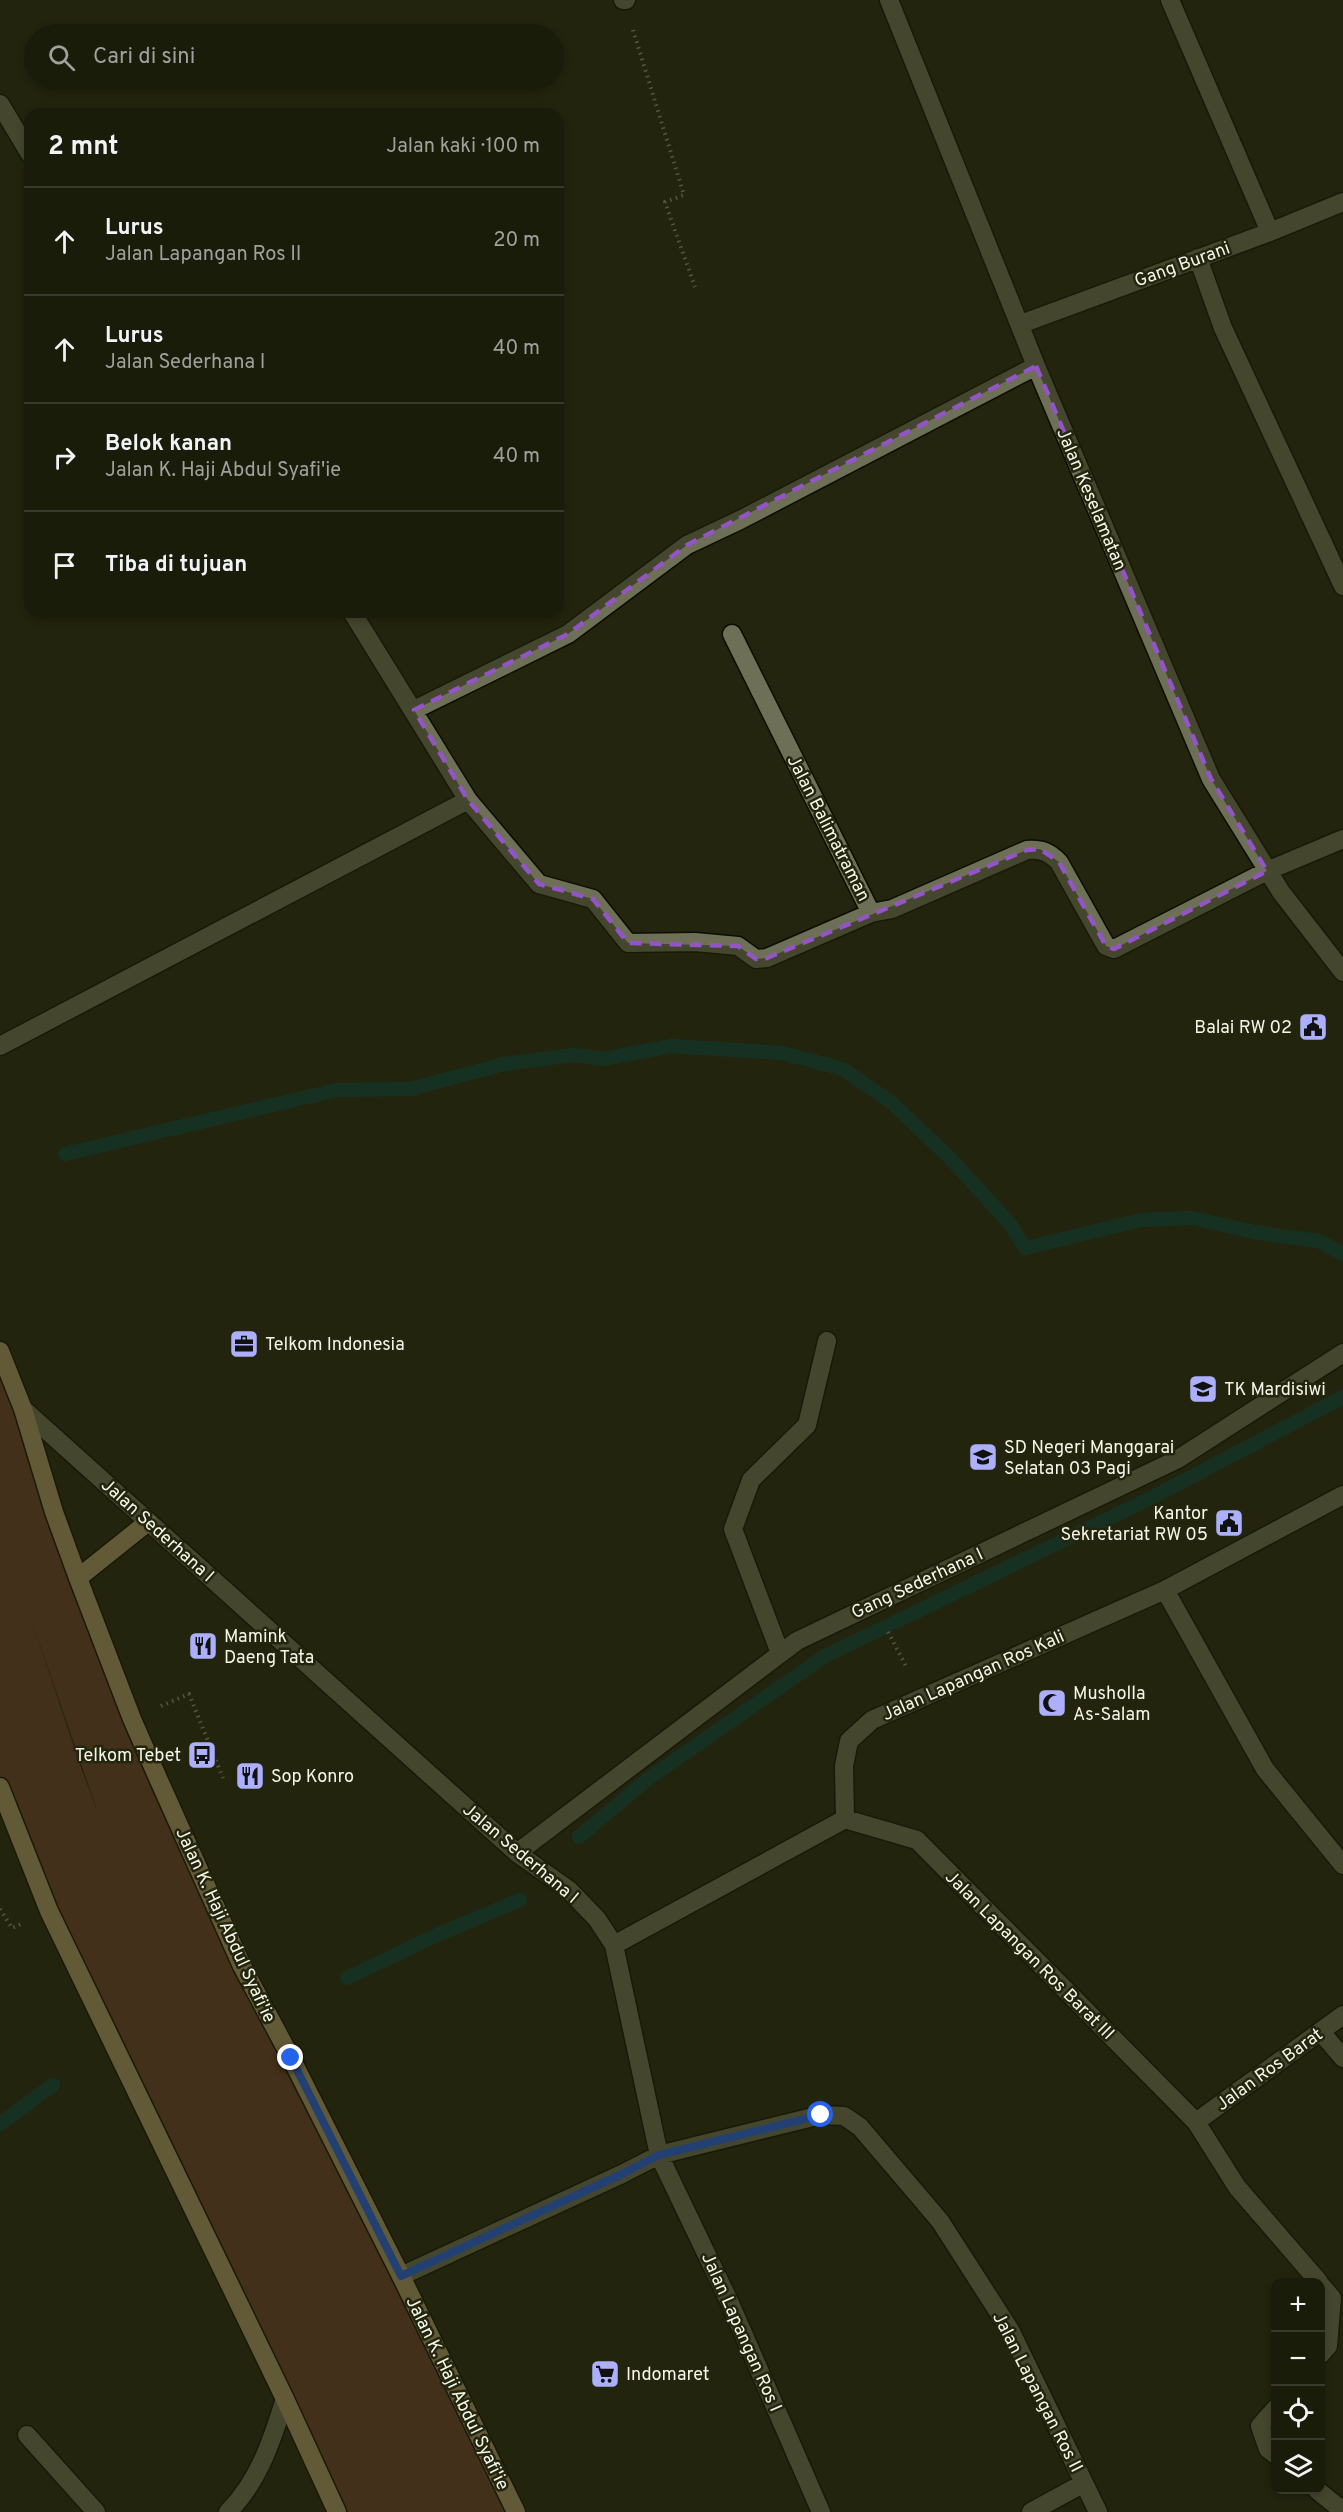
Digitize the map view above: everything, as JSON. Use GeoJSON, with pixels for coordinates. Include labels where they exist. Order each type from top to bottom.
{"type":"FeatureCollection","features":[{"type":"Feature","properties":{"kind":"main road","name":"Jalan K. Haji Abdul Syafi'ie"},"geometry":{"type":"LineString","coordinates":[[0,1351],[23,1409],[54,1512],[132,1719],[242,1966],[401,2276],[516,2512]]}},
{"type":"Feature","properties":{"kind":"main road"},"geometry":{"type":"LineString","coordinates":[[78,1578],[148,1521]]}},
{"type":"Feature","properties":{"kind":"main road"},"geometry":{"type":"LineString","coordinates":[[0,1787],[49,1911],[285,2399],[337,2512]]}},
{"type":"Feature","properties":{"kind":"street","name":"Jalan Keselamatan"},"geometry":{"type":"LineString","coordinates":[[889,0],[1036,366],[1210,779],[1267,871],[1343,972]]}},
{"type":"Feature","properties":{"kind":"street"},"geometry":{"type":"LineString","coordinates":[[1170,0],[1270,232]]}},
{"type":"Feature","properties":{"kind":"street"},"geometry":{"type":"LineString","coordinates":[[0,104],[24,144]]}},
{"type":"Feature","properties":{"kind":"street","name":"Gang Burani"},"geometry":{"type":"LineString","coordinates":[[1021,324],[1270,232],[1343,202]]}},
{"type":"Feature","properties":{"kind":"street"},"geometry":{"type":"LineString","coordinates":[[1198,258],[1223,328],[1343,586]]}},
{"type":"Feature","properties":{"kind":"street"},"geometry":{"type":"LineString","coordinates":[[414,710],[568,634],[687,545],[740,520],[1036,366]]}},
{"type":"Feature","properties":{"kind":"street"},"geometry":{"type":"LineString","coordinates":[[356,618],[468,800],[540,884],[593,899],[628,942],[695,942],[738,946],[750,956],[767,958],[871,912]]}},
{"type":"Feature","properties":{"kind":"street","name":"Jalan Balimatraman"},"geometry":{"type":"LineString","coordinates":[[732,634],[871,912],[892,909],[1027,850],[1040,849],[1051,854],[1059,862],[1106,946],[1114,949],[1267,871]]}},
{"type":"Feature","properties":{"kind":"street"},"geometry":{"type":"LineString","coordinates":[[0,1046],[468,800]]}},
{"type":"Feature","properties":{"kind":"street"},"geometry":{"type":"LineString","coordinates":[[1267,871],[1343,839]]}},
{"type":"Feature","properties":{"kind":"street"},"geometry":{"type":"LineString","coordinates":[[780,1653],[733,1530],[751,1480],[807,1425],[827,1341]]}},
{"type":"Feature","properties":{"kind":"street","name":"Gang Sederhana I"},"geometry":{"type":"LineString","coordinates":[[517,1853],[797,1641],[1178,1459],[1343,1353]]}},
{"type":"Feature","properties":{"kind":"street","name":"Jalan Sederhana I"},"geometry":{"type":"LineString","coordinates":[[23,1409],[517,1853],[569,1890],[597,1919],[615,1945],[659,2155]]}},
{"type":"Feature","properties":{"kind":"street","name":"Jalan Lapangan Ros Kali"},"geometry":{"type":"LineString","coordinates":[[845,1819],[844,1766],[849,1741],[872,1720],[1165,1590],[1343,1495]]}},
{"type":"Feature","properties":{"kind":"street"},"geometry":{"type":"LineString","coordinates":[[1165,1590],[1265,1769],[1343,1866]]}},
{"type":"Feature","properties":{"kind":"street"},"geometry":{"type":"LineString","coordinates":[[615,1945],[845,1819]]}},
{"type":"Feature","properties":{"kind":"street","name":"Jalan Lapangan Ros Barat III"},"geometry":{"type":"LineString","coordinates":[[845,1819],[917,1840],[1196,2122],[1237,2187],[1316,2278]]}},
{"type":"Feature","properties":{"kind":"street","name":"Jalan Ros Barat"},"geometry":{"type":"LineString","coordinates":[[1196,2122],[1343,2015]]}},
{"type":"Feature","properties":{"kind":"street"},"geometry":{"type":"LineString","coordinates":[[1321,2032],[1343,2058]]}},
{"type":"Feature","properties":{"kind":"street","name":"Jalan Lapangan Ros II"},"geometry":{"type":"LineString","coordinates":[[659,2155],[821,2115],[844,2116],[851,2119],[940,2221],[1010,2330],[1098,2512]]}},
{"type":"Feature","properties":{"kind":"street"},"geometry":{"type":"LineString","coordinates":[[401,2276],[659,2155]]}},
{"type":"Feature","properties":{"kind":"street","name":"Jalan Lapangan Ros I"},"geometry":{"type":"LineString","coordinates":[[659,2155],[729,2301],[821,2512]]}},
{"type":"Feature","properties":{"kind":"street","name":"Jalan Lapangan Ros Barat III"},"geometry":{"type":"LineString","coordinates":[[1325,2289],[1332,2298],[1328,2346],[1325,2349]]}},
{"type":"Feature","properties":{"kind":"street"},"geometry":{"type":"LineString","coordinates":[[228,2512],[243,2497],[268,2452],[285,2399]]}},
{"type":"Feature","properties":{"kind":"street"},"geometry":{"type":"LineString","coordinates":[[1271,2413],[1260,2426],[1271,2452]]}},
{"type":"Feature","properties":{"kind":"street"},"geometry":{"type":"LineString","coordinates":[[27,2435],[96,2512]]}},
{"type":"Feature","properties":{"kind":"street"},"geometry":{"type":"LineString","coordinates":[[1031,2512],[1084,2483]]}},
{"type":"Feature","properties":{"kind":"street"},"geometry":{"type":"LineString","coordinates":[[1322,2494],[1343,2511]]}},
{"type":"Feature","properties":{"kind":"path"},"geometry":{"type":"LineString","coordinates":[[624,0],[684,195],[665,202],[695,287]]}},
{"type":"Feature","properties":{"kind":"path"},"geometry":{"type":"LineString","coordinates":[[886,1628],[905,1664]]}},
{"type":"Feature","properties":{"kind":"path"},"geometry":{"type":"LineString","coordinates":[[189,1694],[223,1778]]}},
{"type":"Feature","properties":{"kind":"path"},"geometry":{"type":"LineString","coordinates":[[0,1909],[12,1928]]}},
{"type":"Feature","properties":{"kind":"highlighted area"},"geometry":{"type":"Polygon","coordinates":[[[1036,366],[1211,779],[1267,871],[1114,949],[1106,946],[1059,862],[1040,849],[1027,850],[767,958],[756,959],[738,946],[628,943],[593,899],[539,884],[468,800],[414,710],[568,634],[687,545],[1036,366]]]}},
{"type":"Feature","properties":{"kind":"shaded area"},"geometry":{"type":"Polygon","coordinates":[[[0,1351],[132,1719],[516,2512],[337,2512],[0,1787],[0,1351]],[[28,1610],[80,1765],[96,1808],[28,1610]]]}},
{"type":"Feature","properties":{"kind":"waterway"},"geometry":{"type":"LineString","coordinates":[[65,1154],[337,1090],[411,1089],[504,1064],[574,1055],[603,1059],[671,1046],[782,1053],[843,1069],[892,1103],[950,1158],[1010,1224],[1025,1248],[1141,1220],[1192,1218],[1259,1233],[1319,1241],[1343,1254]]}},
{"type":"Feature","properties":{"kind":"waterway"},"geometry":{"type":"LineString","coordinates":[[579,1837],[649,1778],[825,1656],[1151,1498],[1343,1397]]}},
{"type":"Feature","properties":{"kind":"waterway"},"geometry":{"type":"LineString","coordinates":[[347,1978],[437,1935],[520,1900]]}},
{"type":"Feature","properties":{"kind":"waterway"},"geometry":{"type":"LineString","coordinates":[[0,2124],[53,2085]]}},
{"type":"Feature","properties":{"kind":"place","name":"Balai RW 02"},"geometry":{"type":"Point","coordinates":[1313,1027]}},
{"type":"Feature","properties":{"kind":"place","name":"Telkom Indonesia"},"geometry":{"type":"Point","coordinates":[244,1344]}},
{"type":"Feature","properties":{"kind":"place","name":"TK Mardisiwi"},"geometry":{"type":"Point","coordinates":[1203,1389]}},
{"type":"Feature","properties":{"kind":"place","name":"SD Negeri Manggarai Selatan 03 Pagi"},"geometry":{"type":"Point","coordinates":[983,1457]}},
{"type":"Feature","properties":{"kind":"place","name":"Kantor Sekretariat RW 05"},"geometry":{"type":"Point","coordinates":[1229,1523]}},
{"type":"Feature","properties":{"kind":"place","name":"Mamink Daeng Tata"},"geometry":{"type":"Point","coordinates":[203,1646]}},
{"type":"Feature","properties":{"kind":"place","name":"Musholla As-Salam"},"geometry":{"type":"Point","coordinates":[1052,1703]}},
{"type":"Feature","properties":{"kind":"place","name":"Telkom Tebet"},"geometry":{"type":"Point","coordinates":[202,1755]}},
{"type":"Feature","properties":{"kind":"place","name":"Sop Konro"},"geometry":{"type":"Point","coordinates":[250,1776]}},
{"type":"Feature","properties":{"kind":"place","name":"Indomaret"},"geometry":{"type":"Point","coordinates":[605,2374]}},
{"type":"Feature","properties":{"kind":"route"},"geometry":{"type":"LineString","coordinates":[[291,2058],[401,2276],[659,2155],[821,2115]]}}]}
